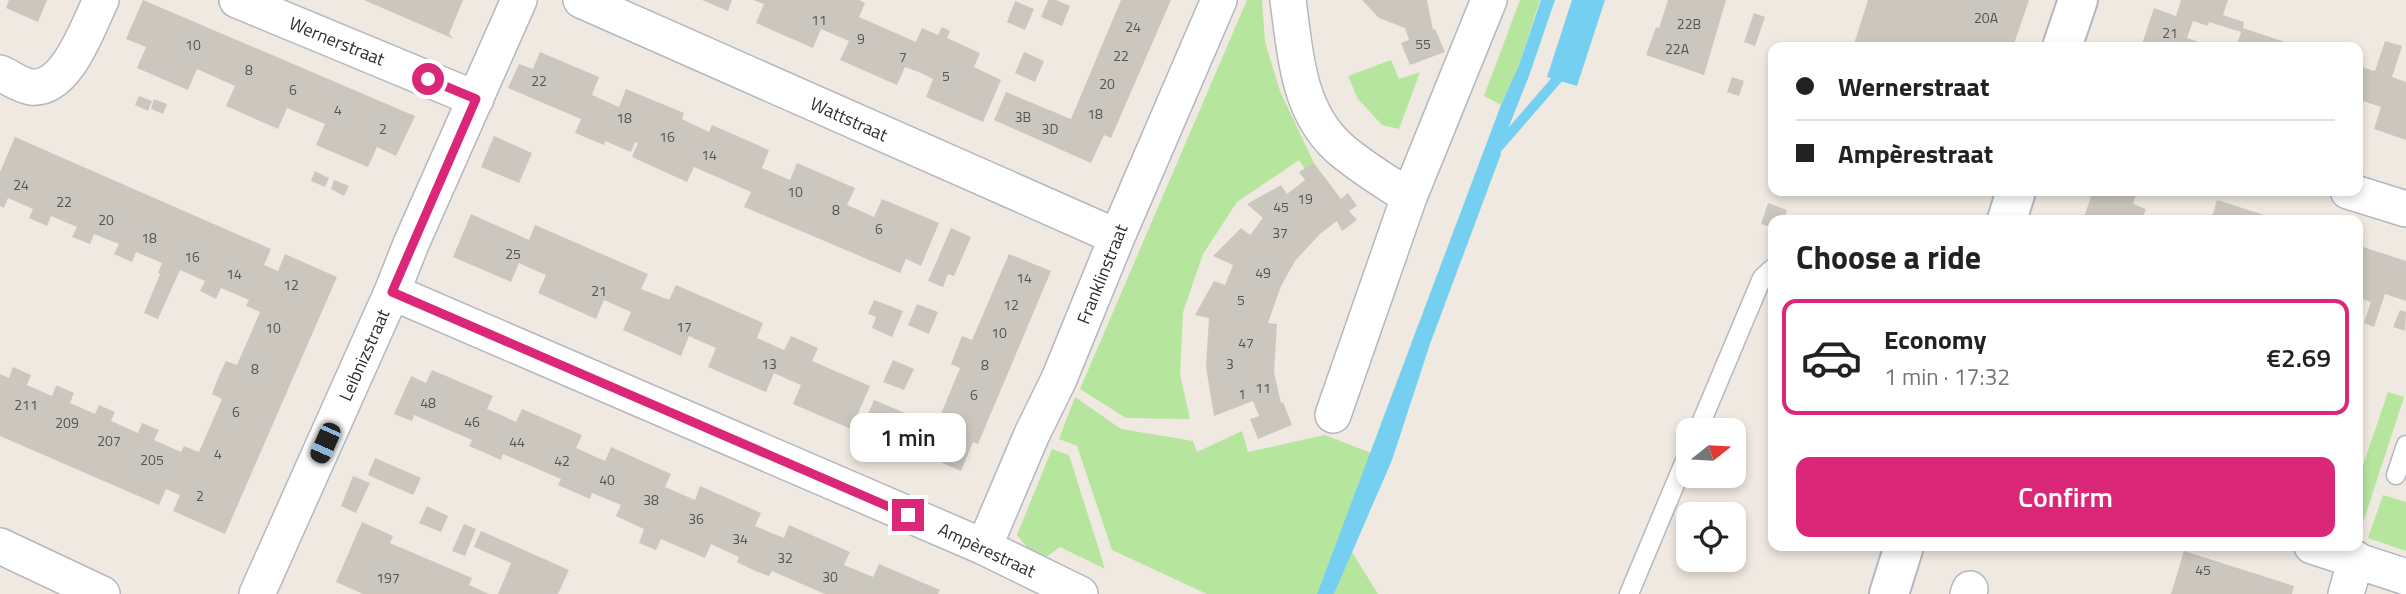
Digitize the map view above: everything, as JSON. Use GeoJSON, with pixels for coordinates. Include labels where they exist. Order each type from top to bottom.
{"type":"FeatureCollection","features":[{"type":"Feature","properties":{"kind":"street"},"geometry":{"type":"LineString","coordinates":[[0,73],[32,87],[54,81],[71,62],[101,0]]}},
{"type":"Feature","properties":{"kind":"street","name":"Wernerstraat"},"geometry":{"type":"LineString","coordinates":[[237,0],[476,99]]}},
{"type":"Feature","properties":{"kind":"street","name":"Leibnizstraat"},"geometry":{"type":"LineString","coordinates":[[257,594],[519,0]]}},
{"type":"Feature","properties":{"kind":"street","name":"Wattstraat"},"geometry":{"type":"LineString","coordinates":[[581,0],[1117,237]]}},
{"type":"Feature","properties":{"kind":"street","name":"Franklinstraat"},"geometry":{"type":"LineString","coordinates":[[984,547],[1032,434],[1059,379],[1219,0]]}},
{"type":"Feature","properties":{"kind":"street"},"geometry":{"type":"LineString","coordinates":[[1288,0],[1299,79],[1315,116],[1342,150],[1409,197]]}},
{"type":"Feature","properties":{"kind":"street"},"geometry":{"type":"LineString","coordinates":[[1334,415],[1409,197],[1489,0]]}},
{"type":"Feature","properties":{"kind":"street"},"geometry":{"type":"LineString","coordinates":[[2065,42],[2078,0]]}},
{"type":"Feature","properties":{"kind":"street"},"geometry":{"type":"LineString","coordinates":[[2009,215],[2014,196]]}},
{"type":"Feature","properties":{"kind":"street"},"geometry":{"type":"LineString","coordinates":[[2363,196],[2406,209]]}},
{"type":"Feature","properties":{"kind":"street","name":"Ampèrestraat"},"geometry":{"type":"LineString","coordinates":[[392,292],[984,547],[1080,594]]}},
{"type":"Feature","properties":{"kind":"street"},"geometry":{"type":"LineString","coordinates":[[0,546],[102,594]]}},
{"type":"Feature","properties":{"kind":"street"},"geometry":{"type":"LineString","coordinates":[[1889,594],[1902,551]]}},
{"type":"Feature","properties":{"kind":"street"},"geometry":{"type":"LineString","coordinates":[[2329,551],[2406,577]]}},
{"type":"Feature","properties":{"kind":"street"},"geometry":{"type":"LineString","coordinates":[[2346,594],[2356,559]]}},
{"type":"Feature","properties":{"kind":"lane"},"geometry":{"type":"LineString","coordinates":[[1703,418],[1762,278],[1768,273]]}},
{"type":"Feature","properties":{"kind":"lane"},"geometry":{"type":"LineString","coordinates":[[2396,475],[2406,445]]}},
{"type":"Feature","properties":{"kind":"lane"},"geometry":{"type":"LineString","coordinates":[[1629,594],[1676,482]]}},
{"type":"Feature","properties":{"kind":"green space"},"geometry":{"type":"Polygon","coordinates":[[[1247,0],[1262,0],[1265,42],[1280,91],[1314,163],[1305,169],[1299,160],[1237,202],[1203,254],[1183,312],[1180,374],[1190,419],[1126,418],[1080,389],[1247,0]]]}},
{"type":"Feature","properties":{"kind":"green space"},"geometry":{"type":"Polygon","coordinates":[[[1520,0],[1540,0],[1519,65],[1501,105],[1484,96],[1520,0]]]}},
{"type":"Feature","properties":{"kind":"green space"},"geometry":{"type":"Polygon","coordinates":[[[1391,60],[1399,79],[1420,72],[1399,129],[1382,125],[1358,99],[1348,76],[1391,60]]]}},
{"type":"Feature","properties":{"kind":"green space"},"geometry":{"type":"Polygon","coordinates":[[[2388,392],[2404,397],[2363,523],[2363,465],[2388,392]]]}},
{"type":"Feature","properties":{"kind":"green space"},"geometry":{"type":"Polygon","coordinates":[[[1075,397],[1121,429],[1193,441],[1197,452],[1242,431],[1248,452],[1325,435],[1371,453],[1317,594],[1207,594],[1112,550],[1077,446],[1059,439],[1075,397]]]}},
{"type":"Feature","properties":{"kind":"green space"},"geometry":{"type":"Polygon","coordinates":[[[1052,449],[1069,455],[1105,569],[1060,547],[1039,562],[1017,535],[1052,449]]]}},
{"type":"Feature","properties":{"kind":"green space"},"geometry":{"type":"Polygon","coordinates":[[[2383,495],[2406,502],[2406,551],[2368,538],[2383,495]]]}},
{"type":"Feature","properties":{"kind":"green space"},"geometry":{"type":"Polygon","coordinates":[[[1352,552],[1378,594],[1334,594],[1352,552]]]}},
{"type":"Feature","properties":{"kind":"water"},"geometry":{"type":"Polygon","coordinates":[[[1541,0],[1555,0],[1430,344],[1392,460],[1334,594],[1317,594],[1501,105],[1519,65],[1541,0]]]}},
{"type":"Feature","properties":{"kind":"water"},"geometry":{"type":"Polygon","coordinates":[[[1572,0],[1605,0],[1577,86],[1547,77],[1572,0]]]}},
{"type":"Feature","properties":{"kind":"building"},"geometry":{"type":"Polygon","coordinates":[[[9,0],[47,0],[38,22],[6,8],[9,0]]]}},
{"type":"Feature","properties":{"kind":"building"},"geometry":{"type":"Polygon","coordinates":[[[143,0],[415,116],[396,156],[377,147],[368,167],[316,145],[325,124],[287,108],[278,129],[226,106],[235,86],[197,69],[188,90],[137,68],[146,47],[126,39],[143,0]]]}},
{"type":"Feature","properties":{"kind":"building"},"geometry":{"type":"Polygon","coordinates":[[[364,0],[463,0],[449,34],[454,39],[364,0]]]}},
{"type":"Feature","properties":{"kind":"building"},"geometry":{"type":"Polygon","coordinates":[[[702,0],[732,0],[728,11],[702,0]]]}},
{"type":"Feature","properties":{"kind":"building"},"geometry":{"type":"Polygon","coordinates":[[[753,0],[859,0],[865,3],[859,17],[916,42],[922,28],[938,35],[942,27],[950,31],[947,38],[980,53],[974,67],[1001,80],[983,122],[926,97],[933,79],[921,73],[905,67],[897,85],[840,60],[849,41],[821,29],[813,48],[756,23],[764,4],[753,0]]]}},
{"type":"Feature","properties":{"kind":"building"},"geometry":{"type":"Polygon","coordinates":[[[1048,0],[1056,0],[1070,6],[1062,26],[1041,17],[1048,0]]]}},
{"type":"Feature","properties":{"kind":"building"},"geometry":{"type":"Polygon","coordinates":[[[1121,0],[1171,0],[1111,138],[1104,135],[1091,163],[994,120],[1006,92],[1071,119],[1121,0]]]}},
{"type":"Feature","properties":{"kind":"building"},"geometry":{"type":"Polygon","coordinates":[[[1362,0],[1427,0],[1433,30],[1435,29],[1445,52],[1410,65],[1401,43],[1409,40],[1405,28],[1379,18],[1362,0]]]}},
{"type":"Feature","properties":{"kind":"building"},"geometry":{"type":"Polygon","coordinates":[[[1668,0],[1726,0],[1704,75],[1646,55],[1668,0]]]}},
{"type":"Feature","properties":{"kind":"building"},"geometry":{"type":"Polygon","coordinates":[[[1868,0],[2029,0],[2015,42],[1855,42],[1868,0]]]}},
{"type":"Feature","properties":{"kind":"building"},"geometry":{"type":"Polygon","coordinates":[[[2181,0],[2228,0],[2223,15],[2244,22],[2243,28],[2285,42],[2238,42],[2241,32],[2209,22],[2208,26],[2193,21],[2187,38],[2199,42],[2143,42],[2154,8],[2176,16],[2181,0]]]}},
{"type":"Feature","properties":{"kind":"building"},"geometry":{"type":"Polygon","coordinates":[[[1015,1],[1034,9],[1025,30],[1007,22],[1015,1]]]}},
{"type":"Feature","properties":{"kind":"building"},"geometry":{"type":"Polygon","coordinates":[[[1754,13],[1765,17],[1755,46],[1744,42],[1754,13]]]}},
{"type":"Feature","properties":{"kind":"building"},"geometry":{"type":"Polygon","coordinates":[[[2385,41],[2402,46],[2392,77],[2406,82],[2406,140],[2374,129],[2381,107],[2363,101],[2363,68],[2375,71],[2385,41]]]}},
{"type":"Feature","properties":{"kind":"building"},"geometry":{"type":"Polygon","coordinates":[[[540,52],[599,77],[592,95],[619,107],[626,89],[684,113],[682,119],[709,132],[712,125],[769,150],[762,168],[790,180],[797,163],[855,188],[847,205],[874,217],[882,199],[939,223],[921,266],[906,259],[900,273],[744,207],[751,192],[694,167],[687,182],[632,157],[638,143],[635,142],[631,152],[575,133],[581,119],[508,88],[519,64],[533,69],[540,52]]]}},
{"type":"Feature","properties":{"kind":"building"},"geometry":{"type":"Polygon","coordinates":[[[1024,52],[1044,61],[1035,82],[1015,73],[1024,52]]]}},
{"type":"Feature","properties":{"kind":"building"},"geometry":{"type":"Polygon","coordinates":[[[1732,77],[1744,81],[1739,96],[1727,92],[1732,77]]]}},
{"type":"Feature","properties":{"kind":"building"},"geometry":{"type":"Polygon","coordinates":[[[139,96],[152,101],[148,111],[135,105],[139,96]]]}},
{"type":"Feature","properties":{"kind":"building"},"geometry":{"type":"Polygon","coordinates":[[[154,99],[167,104],[163,114],[151,109],[154,99]]]}},
{"type":"Feature","properties":{"kind":"building"},"geometry":{"type":"Polygon","coordinates":[[[494,136],[532,153],[519,183],[481,167],[494,136]]]}},
{"type":"Feature","properties":{"kind":"building"},"geometry":{"type":"Polygon","coordinates":[[[15,137],[271,249],[264,265],[278,271],[285,254],[337,277],[225,534],[173,511],[180,495],[166,489],[159,505],[0,436],[0,374],[9,378],[13,367],[31,375],[27,385],[52,396],[58,386],[74,393],[70,403],[95,414],[99,405],[115,412],[111,421],[138,433],[142,423],[159,430],[154,440],[181,452],[184,446],[199,452],[222,399],[212,394],[218,378],[226,361],[237,365],[260,312],[246,306],[249,300],[221,288],[216,299],[200,291],[205,281],[180,270],[158,319],[144,313],[162,263],[136,252],[132,262],[114,254],[119,244],[94,234],[90,244],[72,237],[77,227],[51,216],[47,226],[29,218],[33,209],[8,198],[4,208],[0,206],[0,172],[15,137]]]}},
{"type":"Feature","properties":{"kind":"building"},"geometry":{"type":"Polygon","coordinates":[[[1314,163],[1341,199],[1348,193],[1357,206],[1349,211],[1357,220],[1342,231],[1337,221],[1320,234],[1295,261],[1281,286],[1268,323],[1277,324],[1274,372],[1281,403],[1283,402],[1292,425],[1258,439],[1250,419],[1259,416],[1253,401],[1214,416],[1206,367],[1209,318],[1195,315],[1214,281],[1225,285],[1233,265],[1213,256],[1241,228],[1250,235],[1263,218],[1247,204],[1281,185],[1287,194],[1305,180],[1299,172],[1314,163]]]}},
{"type":"Feature","properties":{"kind":"building"},"geometry":{"type":"Polygon","coordinates":[[[315,171],[329,178],[325,187],[311,181],[315,171]]]}},
{"type":"Feature","properties":{"kind":"building"},"geometry":{"type":"Polygon","coordinates":[[[334,180],[349,186],[344,196],[331,189],[334,180]]]}},
{"type":"Feature","properties":{"kind":"building"},"geometry":{"type":"Polygon","coordinates":[[[2091,196],[2135,196],[2133,204],[2146,209],[2144,215],[2085,215],[2091,196]]]}},
{"type":"Feature","properties":{"kind":"building"},"geometry":{"type":"Polygon","coordinates":[[[2217,200],[2264,215],[2212,215],[2217,200]]]}},
{"type":"Feature","properties":{"kind":"building"},"geometry":{"type":"Polygon","coordinates":[[[1768,203],[1787,210],[1786,215],[1768,215],[1768,226],[1761,224],[1768,203]]]}},
{"type":"Feature","properties":{"kind":"building"},"geometry":{"type":"Polygon","coordinates":[[[471,214],[529,240],[535,225],[648,274],[641,289],[669,300],[676,285],[763,323],[757,338],[784,350],[791,336],[818,348],[812,361],[870,386],[851,429],[793,404],[801,385],[774,373],[766,392],[708,367],[716,348],[689,336],[681,356],[623,330],[631,312],[604,300],[596,319],[538,293],[546,275],[519,263],[511,282],[453,257],[471,214]]]}},
{"type":"Feature","properties":{"kind":"building"},"geometry":{"type":"Polygon","coordinates":[[[951,228],[971,237],[954,276],[948,274],[943,287],[928,281],[951,228]]]}},
{"type":"Feature","properties":{"kind":"building"},"geometry":{"type":"Polygon","coordinates":[[[2363,247],[2406,261],[2406,301],[2385,294],[2374,327],[2364,323],[2371,302],[2363,299],[2363,247]]]}},
{"type":"Feature","properties":{"kind":"building"},"geometry":{"type":"Polygon","coordinates":[[[1009,254],[1051,271],[978,444],[973,442],[961,471],[862,428],[874,400],[936,426],[960,368],[951,364],[962,336],[972,340],[1009,254]]]}},
{"type":"Feature","properties":{"kind":"building"},"geometry":{"type":"Polygon","coordinates":[[[874,300],[903,311],[892,337],[872,328],[876,317],[868,314],[874,300]]]}},
{"type":"Feature","properties":{"kind":"building"},"geometry":{"type":"Polygon","coordinates":[[[917,304],[938,312],[929,334],[908,325],[917,304]]]}},
{"type":"Feature","properties":{"kind":"building"},"geometry":{"type":"Polygon","coordinates":[[[2400,310],[2406,312],[2405,331],[2393,327],[2400,310]]]}},
{"type":"Feature","properties":{"kind":"building"},"geometry":{"type":"Polygon","coordinates":[[[893,360],[914,369],[904,390],[883,382],[893,360]]]}},
{"type":"Feature","properties":{"kind":"building"},"geometry":{"type":"Polygon","coordinates":[[[432,370],[493,396],[487,409],[516,422],[522,409],[582,435],[576,448],[605,461],[611,447],[671,474],[665,487],[695,500],[700,486],[761,513],[755,526],[784,538],[789,525],[850,552],[844,565],[873,577],[879,564],[940,590],[938,594],[825,594],[772,571],[769,576],[753,570],[737,562],[739,557],[711,544],[705,558],[661,539],[656,550],[639,543],[644,529],[616,516],[621,505],[592,493],[590,499],[558,485],[561,479],[503,454],[501,460],[469,446],[472,440],[414,415],[412,421],[394,414],[411,376],[426,383],[432,370]]]}},
{"type":"Feature","properties":{"kind":"building"},"geometry":{"type":"Polygon","coordinates":[[[375,458],[421,478],[413,495],[368,475],[375,458]]]}},
{"type":"Feature","properties":{"kind":"building"},"geometry":{"type":"Polygon","coordinates":[[[353,476],[370,483],[356,513],[341,506],[353,476]]]}},
{"type":"Feature","properties":{"kind":"building"},"geometry":{"type":"Polygon","coordinates":[[[427,506],[448,516],[441,532],[419,523],[427,506]]]}},
{"type":"Feature","properties":{"kind":"building"},"geometry":{"type":"Polygon","coordinates":[[[362,522],[393,536],[390,543],[472,578],[469,585],[489,594],[363,594],[336,582],[362,522]]]}},
{"type":"Feature","properties":{"kind":"building"},"geometry":{"type":"Polygon","coordinates":[[[464,524],[476,529],[465,556],[452,551],[464,524]]]}},
{"type":"Feature","properties":{"kind":"building"},"geometry":{"type":"Polygon","coordinates":[[[481,531],[569,570],[558,594],[498,594],[511,563],[474,547],[481,531]]]}},
{"type":"Feature","properties":{"kind":"building"},"geometry":{"type":"Polygon","coordinates":[[[2184,551],[2294,586],[2292,594],[2171,594],[2184,551]]]}},
{"type":"Feature","properties":{"kind":"waterway"},"geometry":{"type":"LineString","coordinates":[[1494,152],[1566,69]]}},
{"type":"Feature","properties":{"kind":"route"},"geometry":{"type":"LineString","coordinates":[[428,79],[476,99],[411,243],[392,292],[908,515]]}}]}
